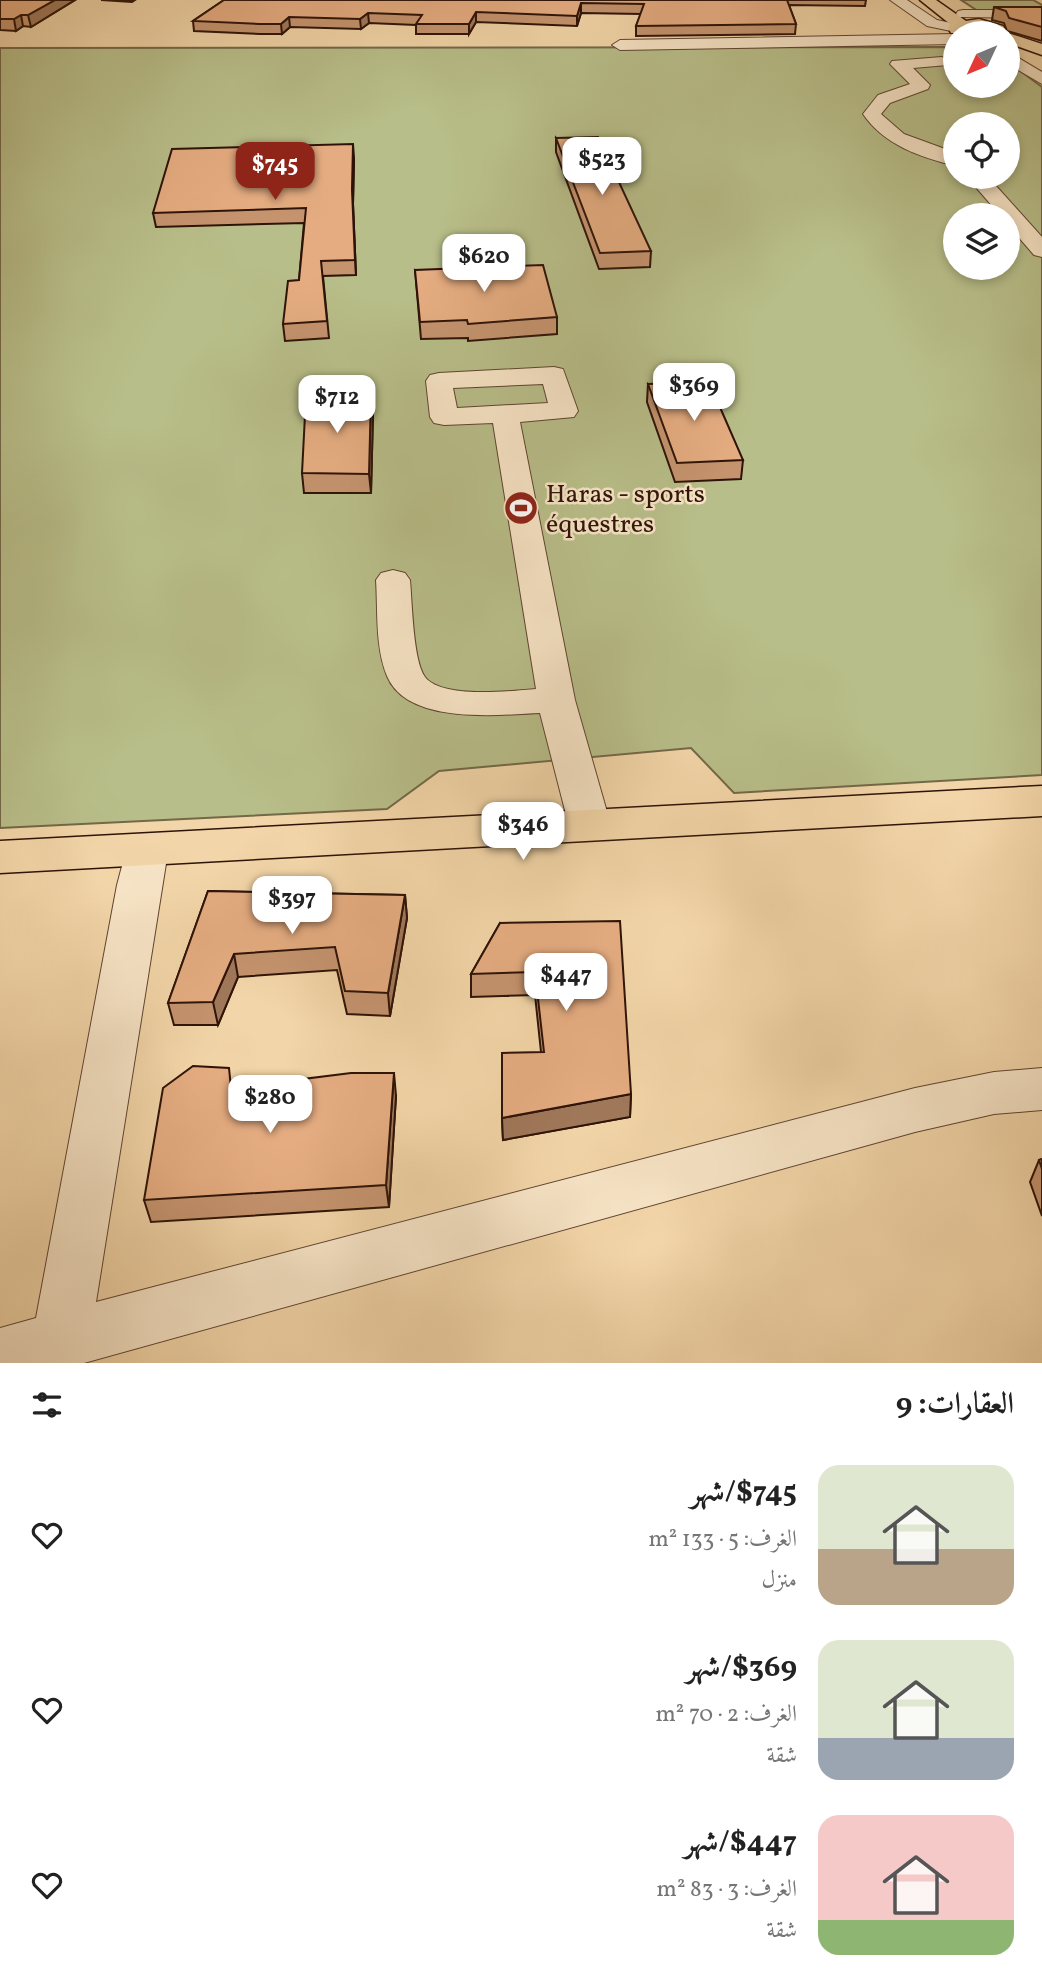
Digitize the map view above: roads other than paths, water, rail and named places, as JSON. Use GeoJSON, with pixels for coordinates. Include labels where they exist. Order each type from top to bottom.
{"type":"FeatureCollection","features":[{"type":"Feature","properties":{"kind":"main road"},"geometry":{"type":"LineString","coordinates":[[927,0],[944,6],[954,21]]}},
{"type":"Feature","properties":{"kind":"main road"},"geometry":{"type":"LineString","coordinates":[[1020,42],[1042,50]]}},
{"type":"Feature","properties":{"kind":"main road"},"geometry":{"type":"LineString","coordinates":[[1020,53],[1042,56]]}},
{"type":"Feature","properties":{"kind":"main road"},"geometry":{"type":"LineString","coordinates":[[0,857],[1042,801]]}},
{"type":"Feature","properties":{"kind":"street"},"geometry":{"type":"LineString","coordinates":[[897,0],[932,23],[943,26]]}},
{"type":"Feature","properties":{"kind":"street"},"geometry":{"type":"LineString","coordinates":[[913,10],[944,6]]}},
{"type":"Feature","properties":{"kind":"street"},"geometry":{"type":"LineString","coordinates":[[1009,21],[1042,14]]}},
{"type":"Feature","properties":{"kind":"street"},"geometry":{"type":"LineString","coordinates":[[1020,31],[1042,29]]}},
{"type":"Feature","properties":{"kind":"street"},"geometry":{"type":"LineString","coordinates":[[620,45],[943,32]]}},
{"type":"Feature","properties":{"kind":"street"},"geometry":{"type":"LineString","coordinates":[[1020,60],[1040,77]]}},
{"type":"Feature","properties":{"kind":"street"},"geometry":{"type":"LineString","coordinates":[[943,62],[898,64],[922,85],[884,99],[872,114],[876,122],[898,137],[943,155]]}},
{"type":"Feature","properties":{"kind":"street"},"geometry":{"type":"LineString","coordinates":[[987,189],[1042,250]]}},
{"type":"Feature","properties":{"kind":"street"},"geometry":{"type":"LineString","coordinates":[[505,414],[556,699],[590,826]]}},
{"type":"Feature","properties":{"kind":"street"},"geometry":{"type":"LineString","coordinates":[[393,580],[403,669],[413,688],[428,697],[448,701],[556,699]]}},
{"type":"Feature","properties":{"kind":"street"},"geometry":{"type":"LineString","coordinates":[[61,1341],[147,851]]}},
{"type":"Feature","properties":{"kind":"street"},"geometry":{"type":"LineString","coordinates":[[0,1357],[915,1110],[994,1093],[1042,1089]]}},
{"type":"Feature","properties":{"kind":"place","name":"Haras - sports équestres"},"geometry":{"type":"Point","coordinates":[521,508]}}]}
